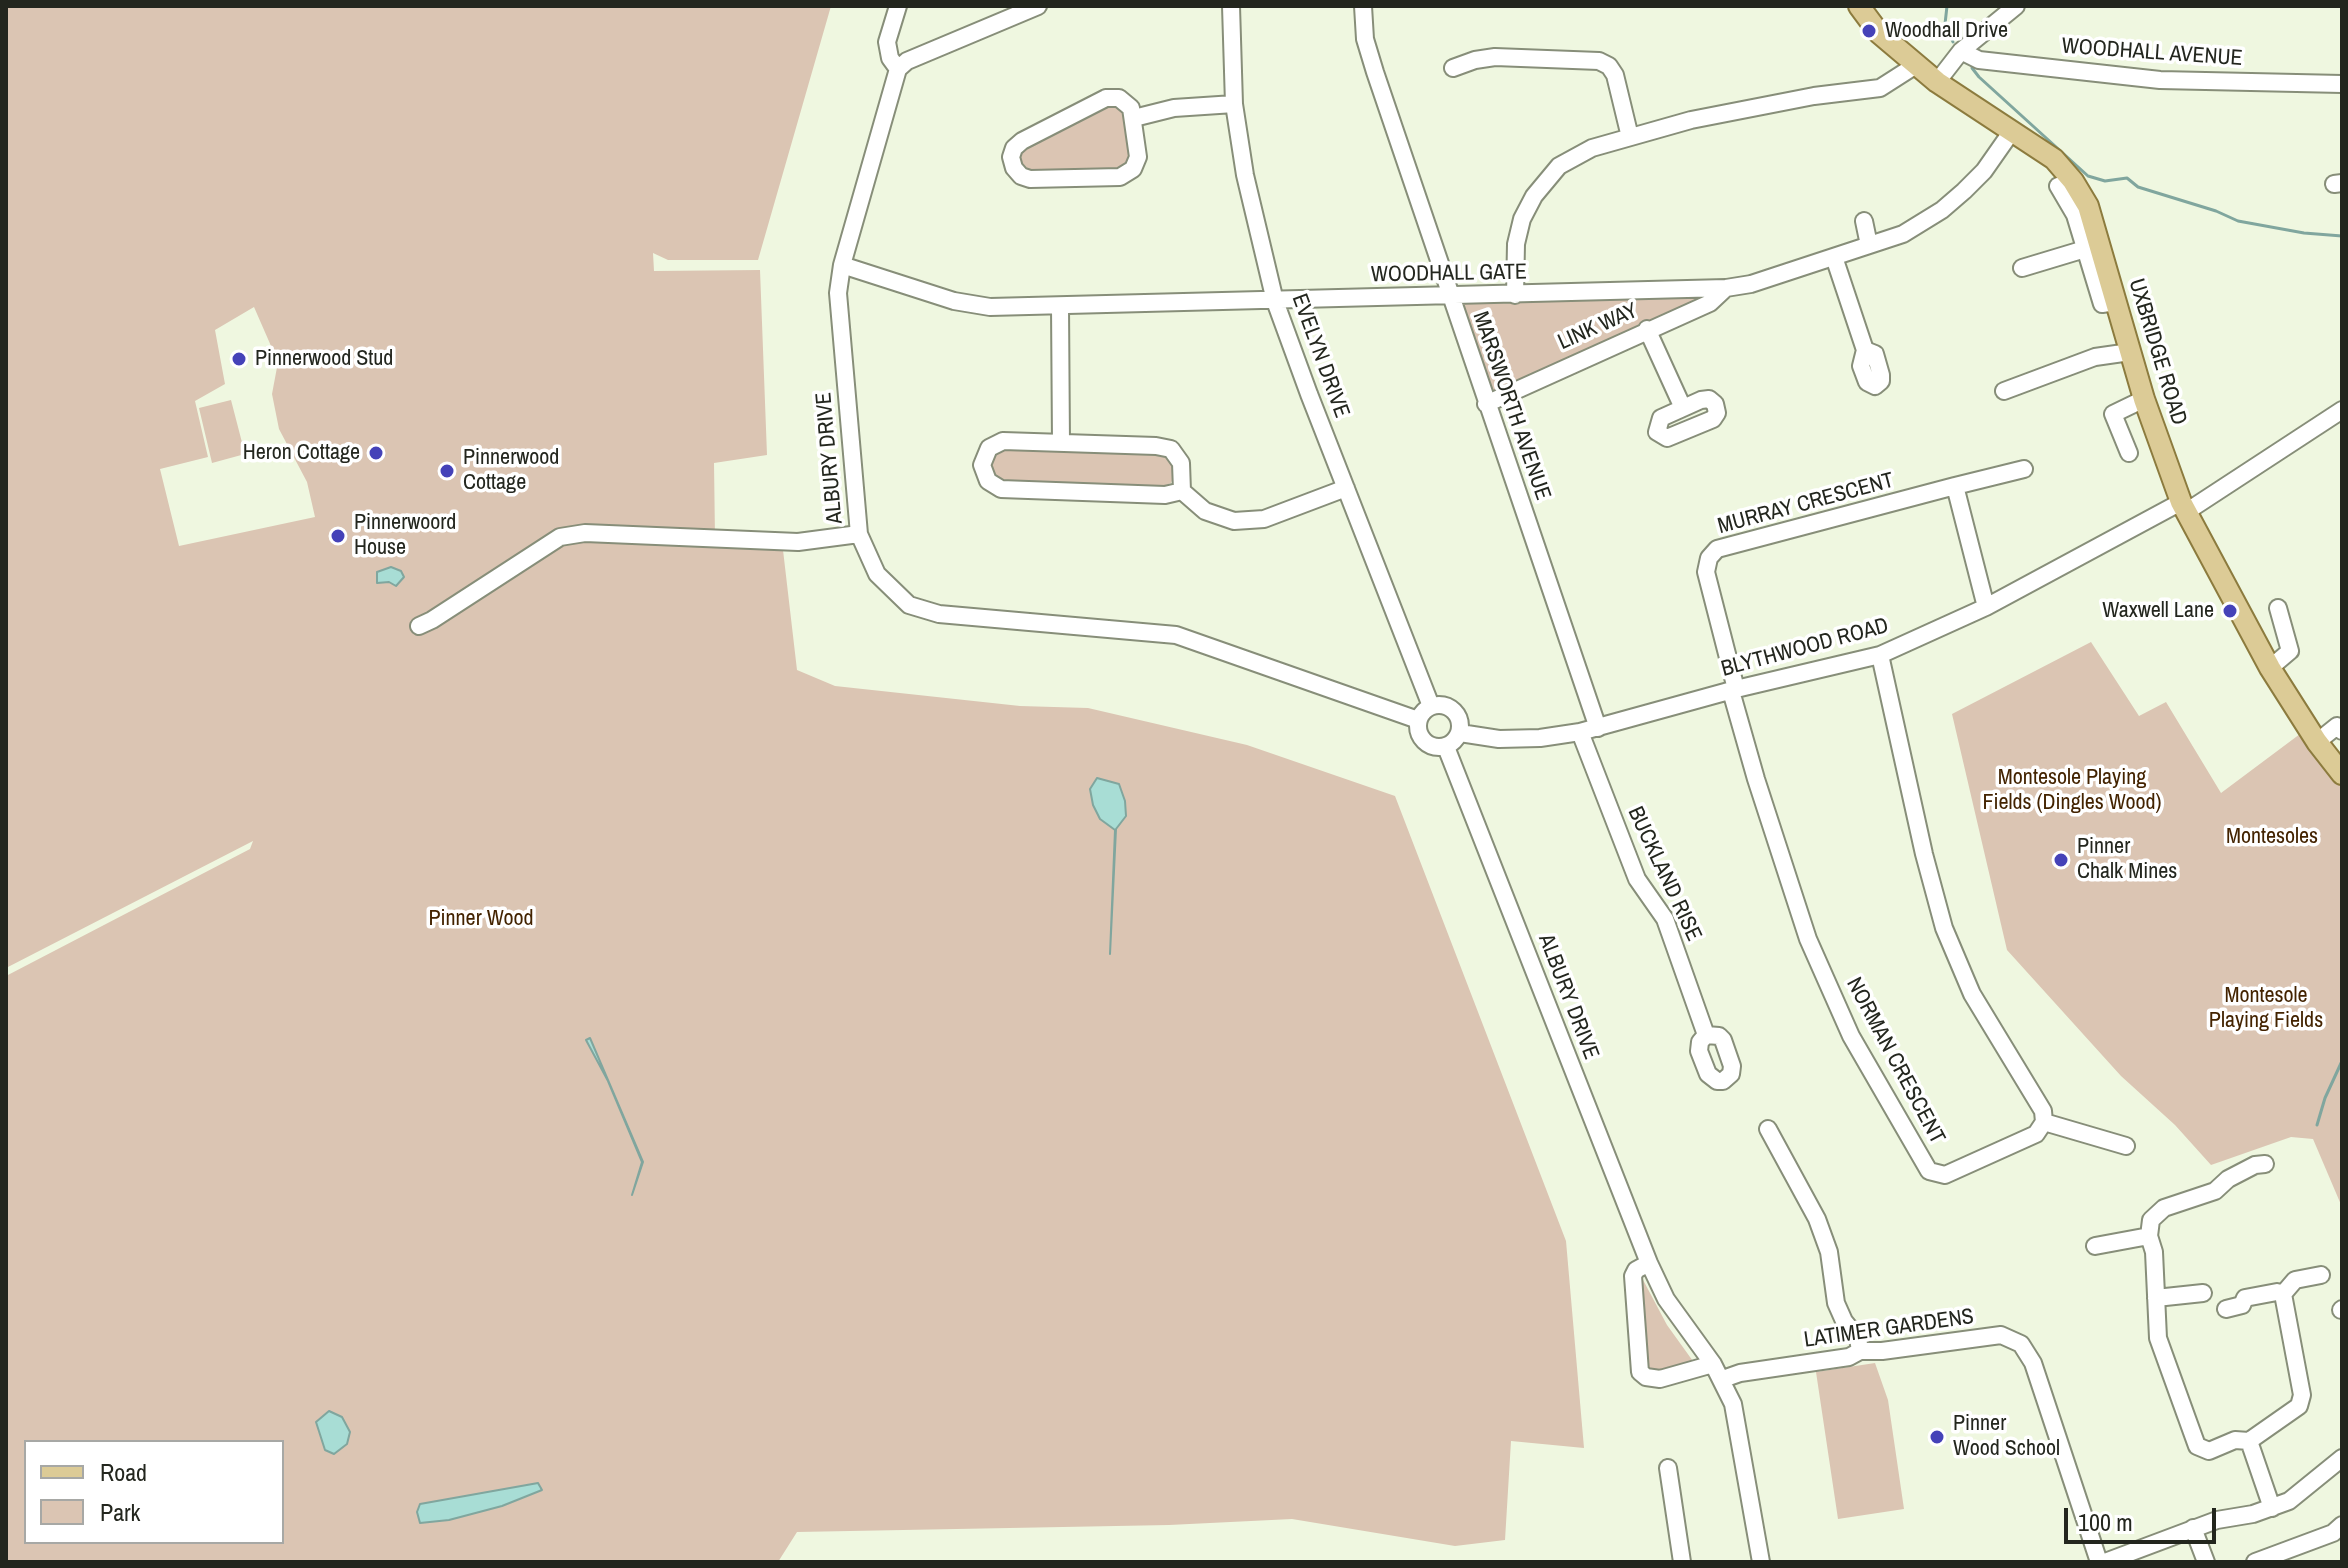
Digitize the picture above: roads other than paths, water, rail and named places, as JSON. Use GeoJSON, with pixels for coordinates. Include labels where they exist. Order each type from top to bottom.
{"type":"FeatureCollection","features":[{"type":"Feature","properties":{"kind":"main road","name":"UXBRIDGE ROAD"},"geometry":{"type":"LineString","coordinates":[[1859,6],[1879,33],[1916,65],[2054,159],[2073,181],[2088,206],[2144,399],[2184,507],[2270,668],[2317,742],[2342,774]]}},
{"type":"Feature","properties":{"kind":"street"},"geometry":{"type":"LineString","coordinates":[[898,6],[887,42],[890,58],[898,69],[907,61],[1032,7]]}},
{"type":"Feature","properties":{"kind":"street","name":"EVELYN DRIVE"},"geometry":{"type":"LineString","coordinates":[[1231,6],[1234,104],[1245,175],[1275,301],[1431,706]]}},
{"type":"Feature","properties":{"kind":"street","name":"MARSWORTH AVENUE"},"geometry":{"type":"LineString","coordinates":[[1363,6],[1365,39],[1598,728]]}},
{"type":"Feature","properties":{"kind":"street"},"geometry":{"type":"LineString","coordinates":[[1937,82],[1961,51],[2016,6]]}},
{"type":"Feature","properties":{"kind":"street","name":"WOODHALL AVENUE"},"geometry":{"type":"LineString","coordinates":[[1961,51],[1979,60],[2160,80],[2342,84]]}},
{"type":"Feature","properties":{"kind":"street"},"geometry":{"type":"LineString","coordinates":[[1453,68],[1495,57],[1599,61],[1609,66],[1615,75],[1630,137]]}},
{"type":"Feature","properties":{"kind":"street"},"geometry":{"type":"LineString","coordinates":[[1515,295],[1516,244],[1522,219],[1534,196],[1559,166],[1592,148],[1706,117],[1814,96],[1880,88],[1916,65]]}},
{"type":"Feature","properties":{"kind":"street","name":"ALBURY DRIVE"},"geometry":{"type":"LineString","coordinates":[[898,69],[842,265],[838,293],[859,534],[877,574],[909,605],[939,614],[1176,635],[1418,720]]}},
{"type":"Feature","properties":{"kind":"street"},"geometry":{"type":"LineString","coordinates":[[1106,98],[1119,98],[1131,108],[1134,118],[1138,157],[1133,169],[1120,177],[1030,179],[1021,176],[1014,168],[1011,157],[1014,148],[1022,141],[1106,98]]}},
{"type":"Feature","properties":{"kind":"street"},"geometry":{"type":"LineString","coordinates":[[1134,118],[1174,108],[1234,104]]}},
{"type":"Feature","properties":{"kind":"street","name":"WOODHALL GATE"},"geometry":{"type":"LineString","coordinates":[[842,265],[954,301],[990,307],[1726,288],[1751,284],[1903,234],[1942,210],[1984,171],[2012,131]]}},
{"type":"Feature","properties":{"kind":"street"},"geometry":{"type":"LineString","coordinates":[[2073,181],[2058,186],[2075,215],[2102,304],[2116,302]]}},
{"type":"Feature","properties":{"kind":"street"},"geometry":{"type":"LineString","coordinates":[[1864,221],[1869,245]]}},
{"type":"Feature","properties":{"kind":"street"},"geometry":{"type":"LineString","coordinates":[[2022,268],[2085,249]]}},
{"type":"Feature","properties":{"kind":"street"},"geometry":{"type":"LineString","coordinates":[[1834,257],[1865,350]]}},
{"type":"Feature","properties":{"kind":"street","name":"LINK WAY"},"geometry":{"type":"LineString","coordinates":[[1486,404],[1710,303],[1726,288]]}},
{"type":"Feature","properties":{"kind":"street"},"geometry":{"type":"LineString","coordinates":[[1671,290],[1678,318]]}},
{"type":"Feature","properties":{"kind":"street"},"geometry":{"type":"LineString","coordinates":[[1060,306],[1061,443]]}},
{"type":"Feature","properties":{"kind":"street"},"geometry":{"type":"LineString","coordinates":[[1647,329],[1683,408]]}},
{"type":"Feature","properties":{"kind":"street"},"geometry":{"type":"LineString","coordinates":[[2004,391],[2095,357],[2130,352]]}},
{"type":"Feature","properties":{"kind":"street"},"geometry":{"type":"LineString","coordinates":[[2129,453],[2113,414],[2144,399]]}},
{"type":"Feature","properties":{"kind":"street"},"geometry":{"type":"LineString","coordinates":[[2184,507],[2342,410]]}},
{"type":"Feature","properties":{"kind":"street"},"geometry":{"type":"LineString","coordinates":[[1182,491],[1165,495],[1001,489],[988,481],[982,465],[989,448],[1003,441],[1171,449],[1181,463],[1182,491],[1205,511],[1234,521],[1264,519],[1346,488]]}},
{"type":"Feature","properties":{"kind":"street","name":"MURRAY CRESCENT"},"geometry":{"type":"LineString","coordinates":[[1734,690],[1706,572],[1709,558],[1717,549],[2024,469]]}},
{"type":"Feature","properties":{"kind":"street"},"geometry":{"type":"LineString","coordinates":[[1955,486],[1986,607]]}},
{"type":"Feature","properties":{"kind":"street","name":"BLYTHWOOD ROAD"},"geometry":{"type":"LineString","coordinates":[[1460,733],[1499,739],[1540,738],[1580,732],[1880,655],[1986,607],[2184,507]]}},
{"type":"Feature","properties":{"kind":"street"},"geometry":{"type":"LineString","coordinates":[[419,626],[560,537],[585,533],[798,542],[859,534]]}},
{"type":"Feature","properties":{"kind":"street"},"geometry":{"type":"LineString","coordinates":[[2270,668],[2290,651],[2278,608]]}},
{"type":"Feature","properties":{"kind":"street"},"geometry":{"type":"LineString","coordinates":[[1880,655],[1924,854],[1944,928],[1972,994],[2043,1111],[2044,1122],[2122,1140]]}},
{"type":"Feature","properties":{"kind":"street","name":"NORMAN CRESCENT"},"geometry":{"type":"LineString","coordinates":[[1734,690],[1756,779],[1808,939],[1851,1036],[1929,1171],[1945,1175],[2036,1134],[2044,1122]]}},
{"type":"Feature","properties":{"kind":"street"},"geometry":{"type":"LineString","coordinates":[[1431,706],[1452,709],[1460,720],[1460,733],[1446,747],[1426,744],[1419,733],[1418,720],[1431,706]]}},
{"type":"Feature","properties":{"kind":"street"},"geometry":{"type":"LineString","coordinates":[[2317,742],[2337,726],[2342,731]]}},
{"type":"Feature","properties":{"kind":"street","name":"BUCKLAND RISE"},"geometry":{"type":"LineString","coordinates":[[1580,732],[1637,879],[1665,919],[1706,1035]]}},
{"type":"Feature","properties":{"kind":"street","name":"ALBURY DRIVE"},"geometry":{"type":"LineString","coordinates":[[1446,747],[1649,1263],[1666,1299],[1723,1379],[1736,1419],[1761,1562]]}},
{"type":"Feature","properties":{"kind":"street"},"geometry":{"type":"LineString","coordinates":[[1768,1129],[1817,1219],[1829,1252],[1836,1303],[1844,1321],[1858,1338],[1860,1351]]}},
{"type":"Feature","properties":{"kind":"street"},"geometry":{"type":"LineString","coordinates":[[2265,1164],[2255,1165],[2228,1179],[2215,1191],[2164,1208],[2151,1220],[2149,1236],[2154,1252],[2158,1338],[2197,1446],[2209,1451],[2235,1440],[2249,1441],[2299,1406],[2302,1395],[2283,1294]]}},
{"type":"Feature","properties":{"kind":"street"},"geometry":{"type":"LineString","coordinates":[[2095,1246],[2149,1236]]}},
{"type":"Feature","properties":{"kind":"street"},"geometry":{"type":"LineString","coordinates":[[1649,1263],[1636,1270],[1633,1276],[1640,1372],[1646,1377],[1660,1379],[1713,1364]]}},
{"type":"Feature","properties":{"kind":"street"},"geometry":{"type":"LineString","coordinates":[[2283,1294],[2295,1280],[2321,1275]]}},
{"type":"Feature","properties":{"kind":"street"},"geometry":{"type":"LineString","coordinates":[[2226,1309],[2242,1305],[2245,1298],[2277,1292],[2283,1294]]}},
{"type":"Feature","properties":{"kind":"street"},"geometry":{"type":"LineString","coordinates":[[2156,1298],[2203,1293]]}},
{"type":"Feature","properties":{"kind":"street","name":"LATIMER GARDENS"},"geometry":{"type":"LineString","coordinates":[[1723,1379],[1740,1373],[1849,1357],[1860,1351],[1882,1351],[2001,1335],[2021,1344],[2033,1363],[2099,1562]]}},
{"type":"Feature","properties":{"kind":"street"},"geometry":{"type":"LineString","coordinates":[[2249,1441],[2272,1508]]}},
{"type":"Feature","properties":{"kind":"street"},"geometry":{"type":"LineString","coordinates":[[2105,1562],[2193,1528],[2289,1501],[2342,1458]]}},
{"type":"Feature","properties":{"kind":"street"},"geometry":{"type":"LineString","coordinates":[[1668,1468],[1682,1562]]}},
{"type":"Feature","properties":{"kind":"street"},"geometry":{"type":"LineString","coordinates":[[2255,1562],[2333,1533],[2342,1525]]}},
{"type":"Feature","properties":{"kind":"street"},"geometry":{"type":"LineString","coordinates":[[2193,1528],[2206,1562]]}},
{"type":"Feature","properties":{"kind":"water"},"geometry":{"type":"Polygon","coordinates":[[[391,567],[401,571],[404,577],[396,586],[389,582],[377,583],[377,572],[391,567]]]}},
{"type":"Feature","properties":{"kind":"water"},"geometry":{"type":"Polygon","coordinates":[[[1097,778],[1119,784],[1125,801],[1126,816],[1116,829],[1110,954],[1115,830],[1100,819],[1093,805],[1090,789],[1097,778]]]}},
{"type":"Feature","properties":{"kind":"water"},"geometry":{"type":"Polygon","coordinates":[[[590,1038],[643,1162],[632,1195],[642,1162],[608,1081],[586,1040],[590,1038]]]}},
{"type":"Feature","properties":{"kind":"water"},"geometry":{"type":"Polygon","coordinates":[[[329,1411],[342,1417],[350,1432],[347,1444],[334,1454],[325,1450],[316,1422],[329,1411]]]}},
{"type":"Feature","properties":{"kind":"water"},"geometry":{"type":"Polygon","coordinates":[[[538,1483],[542,1490],[502,1506],[449,1520],[420,1523],[417,1512],[420,1504],[538,1483]]]}},
{"type":"Feature","properties":{"kind":"waterway"},"geometry":{"type":"LineString","coordinates":[[1947,6],[1945,24],[1953,42]]}},
{"type":"Feature","properties":{"kind":"waterway"},"geometry":{"type":"LineString","coordinates":[[1972,68],[2088,176],[2105,181],[2127,178],[2138,187],[2238,221],[2304,233],[2342,236]]}},
{"type":"Feature","properties":{"kind":"waterway"},"geometry":{"type":"LineString","coordinates":[[2317,1125],[2342,1061]]}},
{"type":"Feature","properties":{"kind":"place","name":"Woodhall Drive"},"geometry":{"type":"Point","coordinates":[1869,31]}},
{"type":"Feature","properties":{"kind":"place","name":"Pinnerwood Stud"},"geometry":{"type":"Point","coordinates":[239,359]}},
{"type":"Feature","properties":{"kind":"place","name":"Heron Cottage"},"geometry":{"type":"Point","coordinates":[376,453]}},
{"type":"Feature","properties":{"kind":"place","name":"Pinnerwood Cottage"},"geometry":{"type":"Point","coordinates":[447,471]}},
{"type":"Feature","properties":{"kind":"place","name":"Pinnerwoord House"},"geometry":{"type":"Point","coordinates":[338,536]}},
{"type":"Feature","properties":{"kind":"place","name":"Waxwell Lane"},"geometry":{"type":"Point","coordinates":[2230,611]}},
{"type":"Feature","properties":{"kind":"place","name":"Pinner Chalk Mines"},"geometry":{"type":"Point","coordinates":[2061,860]}},
{"type":"Feature","properties":{"kind":"place","name":"Pinner Wood School"},"geometry":{"type":"Point","coordinates":[1937,1437]}},
{"type":"Feature","properties":{"kind":"park label","name":"Montesole Playing Fields (Dingles Wood)"},"geometry":{"type":"Point","coordinates":[2072,790]}},
{"type":"Feature","properties":{"kind":"park label","name":"Montesoles"},"geometry":{"type":"Point","coordinates":[2272,837]}},
{"type":"Feature","properties":{"kind":"park label","name":"Pinner Wood"},"geometry":{"type":"Point","coordinates":[481,919]}},
{"type":"Feature","properties":{"kind":"park label","name":"Montesole Playing Fields"},"geometry":{"type":"Point","coordinates":[2266,1008]}}]}
